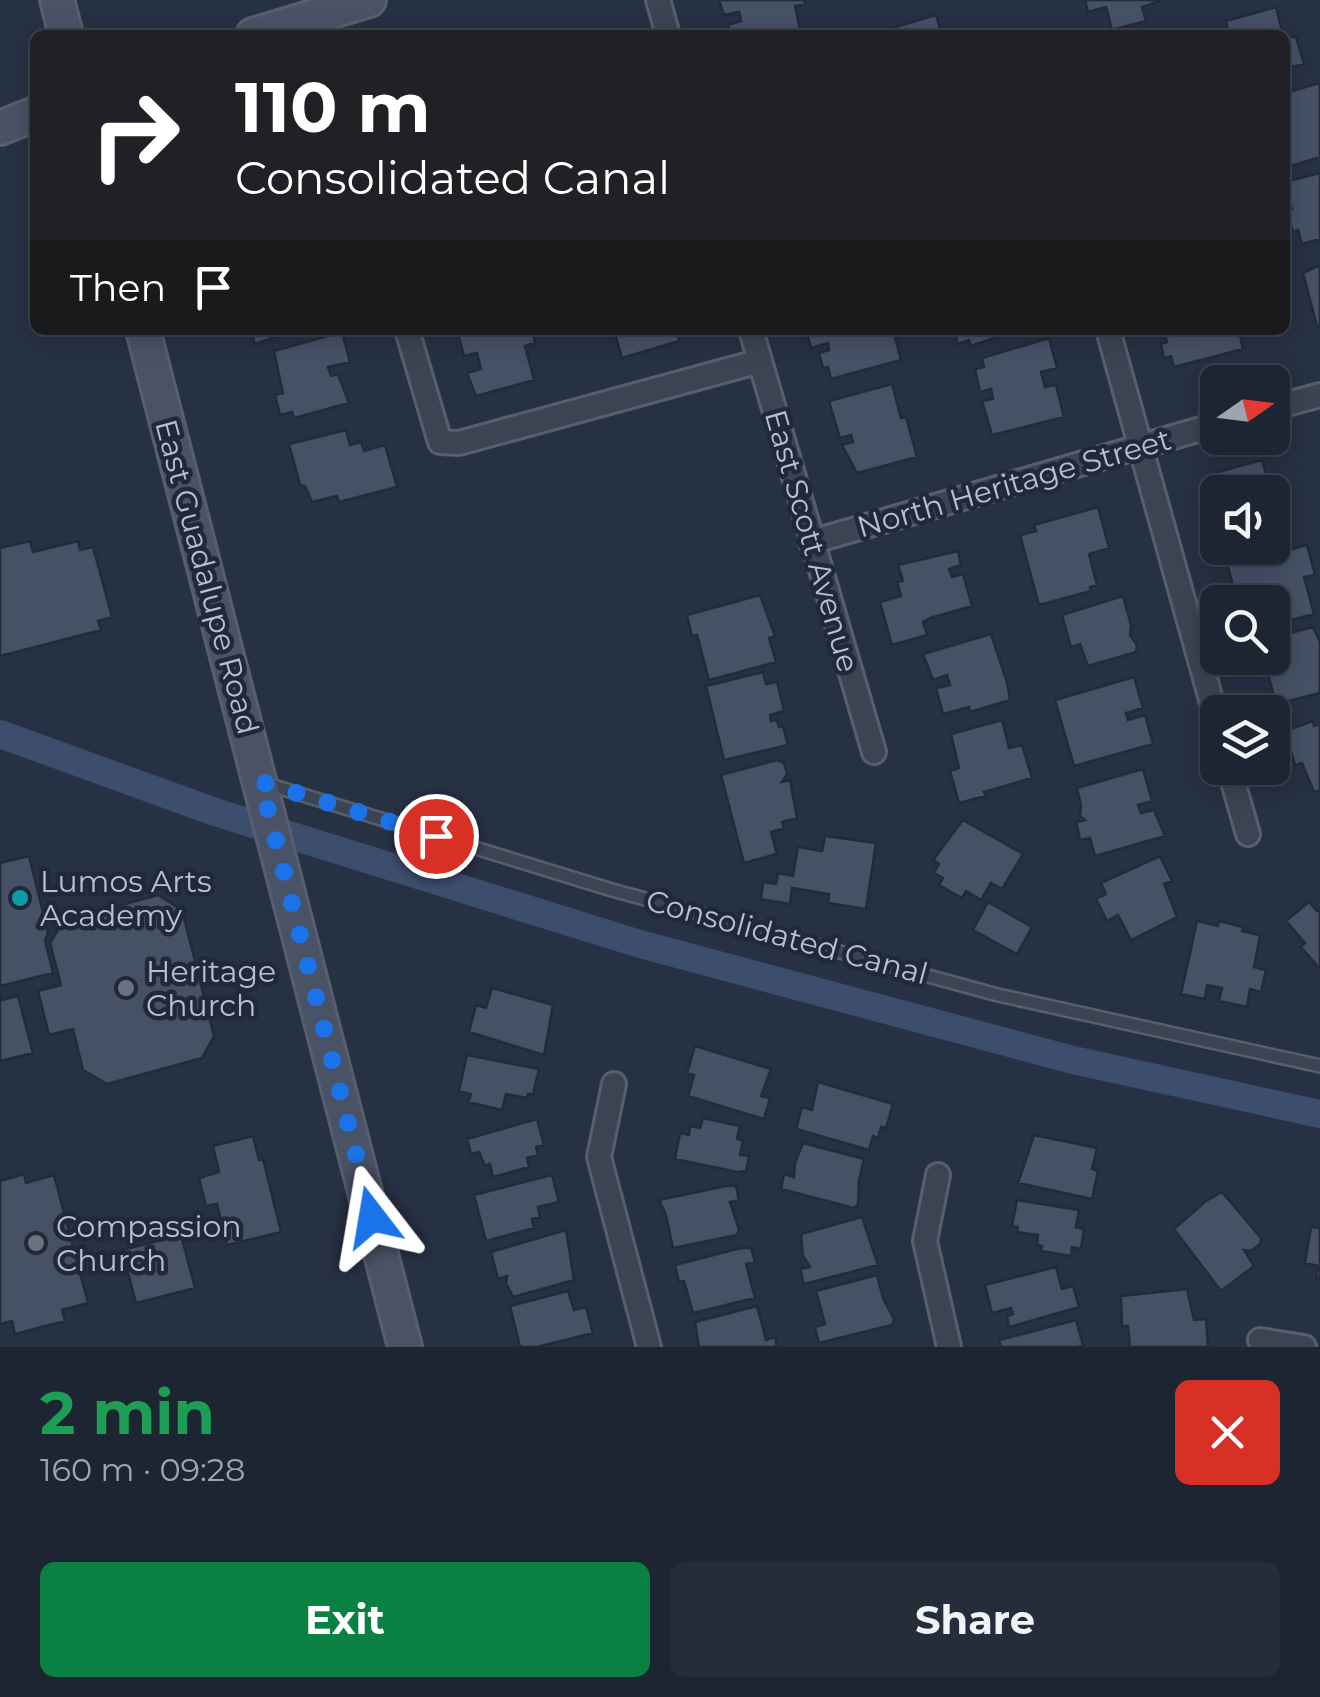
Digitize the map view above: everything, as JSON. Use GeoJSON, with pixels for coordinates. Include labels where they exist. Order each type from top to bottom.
{"type":"FeatureCollection","features":[{"type":"Feature","properties":{"kind":"main road"},"geometry":{"type":"LineString","coordinates":[[57,0],[65,30]]}},
{"type":"Feature","properties":{"kind":"main road"},"geometry":{"type":"LineString","coordinates":[[270,30],[369,0]]}},
{"type":"Feature","properties":{"kind":"main road"},"geometry":{"type":"LineString","coordinates":[[0,128],[30,116]]}},
{"type":"Feature","properties":{"kind":"main road","name":"East Guadalupe Road"},"geometry":{"type":"LineString","coordinates":[[144,335],[405,1347]]}},
{"type":"Feature","properties":{"kind":"street"},"geometry":{"type":"LineString","coordinates":[[658,0],[667,30]]}},
{"type":"Feature","properties":{"kind":"street"},"geometry":{"type":"LineString","coordinates":[[408,335],[440,442],[458,443],[760,362]]}},
{"type":"Feature","properties":{"kind":"street","name":"East Scott Avenue"},"geometry":{"type":"LineString","coordinates":[[752,335],[874,752]]}},
{"type":"Feature","properties":{"kind":"street"},"geometry":{"type":"LineString","coordinates":[[1109,335],[1210,695]]}},
{"type":"Feature","properties":{"kind":"street"},"geometry":{"type":"LineString","coordinates":[[1290,403],[1320,394]]}},
{"type":"Feature","properties":{"kind":"street","name":"North Heritage Street"},"geometry":{"type":"LineString","coordinates":[[811,542],[1200,429]]}},
{"type":"Feature","properties":{"kind":"street"},"geometry":{"type":"LineString","coordinates":[[1235,785],[1248,834]]}},
{"type":"Feature","properties":{"kind":"street"},"geometry":{"type":"LineString","coordinates":[[614,1084],[599,1157],[649,1347]]}},
{"type":"Feature","properties":{"kind":"street"},"geometry":{"type":"LineString","coordinates":[[938,1175],[925,1241],[944,1346]]}},
{"type":"Feature","properties":{"kind":"street"},"geometry":{"type":"LineString","coordinates":[[1260,1340],[1304,1347]]}},
{"type":"Feature","properties":{"kind":"lane","name":"Consolidated Canal"},"geometry":{"type":"LineString","coordinates":[[262,787],[612,890],[998,995],[1320,1066]]}},
{"type":"Feature","properties":{"kind":"building"},"geometry":{"type":"Polygon","coordinates":[[[719,0],[804,0],[805,4],[795,6],[800,30],[729,30],[728,25],[741,21],[739,12],[724,15],[719,0]]]}},
{"type":"Feature","properties":{"kind":"building"},"geometry":{"type":"Polygon","coordinates":[[[1085,0],[1163,0],[1142,7],[1146,21],[1112,30],[1106,7],[1088,12],[1085,0]]]}},
{"type":"Feature","properties":{"kind":"building"},"geometry":{"type":"Polygon","coordinates":[[[1276,7],[1282,30],[1228,30],[1226,21],[1276,7]]]}},
{"type":"Feature","properties":{"kind":"building"},"geometry":{"type":"Polygon","coordinates":[[[936,15],[940,30],[885,30],[936,15]]]}},
{"type":"Feature","properties":{"kind":"building"},"geometry":{"type":"Polygon","coordinates":[[[1290,37],[1296,37],[1304,64],[1290,68],[1290,37]]]}},
{"type":"Feature","properties":{"kind":"building"},"geometry":{"type":"Polygon","coordinates":[[[1320,83],[1320,157],[1290,166],[1290,92],[1320,83]]]}},
{"type":"Feature","properties":{"kind":"building"},"geometry":{"type":"Polygon","coordinates":[[[1320,173],[1320,239],[1302,244],[1298,230],[1293,232],[1290,181],[1320,173]]]}},
{"type":"Feature","properties":{"kind":"building"},"geometry":{"type":"Polygon","coordinates":[[[1320,265],[1320,325],[1317,326],[1303,273],[1320,265]]]}},
{"type":"Feature","properties":{"kind":"building"},"geometry":{"type":"Polygon","coordinates":[[[253,335],[281,335],[255,344],[253,335]]]}},
{"type":"Feature","properties":{"kind":"building"},"geometry":{"type":"Polygon","coordinates":[[[343,335],[350,362],[328,367],[331,376],[338,374],[349,403],[294,418],[292,412],[280,415],[275,395],[283,393],[274,351],[343,335]]]}},
{"type":"Feature","properties":{"kind":"building"},"geometry":{"type":"Polygon","coordinates":[[[458,335],[533,335],[535,343],[525,346],[534,380],[476,396],[467,373],[481,369],[477,353],[464,356],[458,335]]]}},
{"type":"Feature","properties":{"kind":"building"},"geometry":{"type":"Polygon","coordinates":[[[615,335],[677,335],[679,341],[622,358],[615,335]]]}},
{"type":"Feature","properties":{"kind":"building"},"geometry":{"type":"Polygon","coordinates":[[[807,335],[894,335],[901,360],[831,379],[819,353],[829,350],[828,343],[811,348],[807,335]]]}},
{"type":"Feature","properties":{"kind":"building"},"geometry":{"type":"Polygon","coordinates":[[[955,335],[1003,335],[971,346],[969,340],[958,344],[955,335]]]}},
{"type":"Feature","properties":{"kind":"building"},"geometry":{"type":"Polygon","coordinates":[[[1165,335],[1240,335],[1243,349],[1174,367],[1171,356],[1164,358],[1161,344],[1167,342],[1165,335]]]}},
{"type":"Feature","properties":{"kind":"building"},"geometry":{"type":"Polygon","coordinates":[[[1049,338],[1057,368],[1041,372],[1045,387],[1056,385],[1064,417],[992,435],[982,401],[993,399],[991,389],[980,392],[975,369],[984,367],[982,358],[1049,338]]]}},
{"type":"Feature","properties":{"kind":"building"},"geometry":{"type":"Polygon","coordinates":[[[892,384],[917,457],[857,473],[842,445],[853,442],[851,435],[840,438],[829,401],[892,384]]]}},
{"type":"Feature","properties":{"kind":"building"},"geometry":{"type":"Polygon","coordinates":[[[346,430],[350,445],[361,442],[364,451],[385,445],[397,487],[339,502],[337,496],[312,502],[305,486],[300,485],[289,444],[346,430]]]}},
{"type":"Feature","properties":{"kind":"building"},"geometry":{"type":"Polygon","coordinates":[[[1262,460],[1266,475],[1219,475],[1218,472],[1262,460]]]}},
{"type":"Feature","properties":{"kind":"building"},"geometry":{"type":"Polygon","coordinates":[[[1098,507],[1109,548],[1089,554],[1097,585],[1090,587],[1091,591],[1039,605],[1020,535],[1036,531],[1034,525],[1098,507]]]}},
{"type":"Feature","properties":{"kind":"building"},"geometry":{"type":"Polygon","coordinates":[[[30,541],[33,552],[78,541],[80,550],[93,547],[112,617],[98,621],[101,630],[0,656],[0,548],[30,541]]]}},
{"type":"Feature","properties":{"kind":"building"},"geometry":{"type":"Polygon","coordinates":[[[1307,545],[1315,575],[1304,577],[1314,614],[1290,620],[1290,585],[1233,585],[1228,566],[1290,565],[1290,550],[1307,545]]]}},
{"type":"Feature","properties":{"kind":"building"},"geometry":{"type":"Polygon","coordinates":[[[958,551],[961,565],[949,569],[952,577],[963,574],[972,606],[930,618],[923,622],[927,635],[892,645],[880,602],[901,596],[897,582],[903,581],[898,565],[958,551]]]}},
{"type":"Feature","properties":{"kind":"building"},"geometry":{"type":"Polygon","coordinates":[[[760,595],[775,636],[769,638],[776,662],[709,680],[697,635],[692,636],[687,615],[760,595]]]}},
{"type":"Feature","properties":{"kind":"building"},"geometry":{"type":"Polygon","coordinates":[[[1123,596],[1136,652],[1088,666],[1080,644],[1071,647],[1062,615],[1123,596]]]}},
{"type":"Feature","properties":{"kind":"building"},"geometry":{"type":"Polygon","coordinates":[[[1313,627],[1320,642],[1320,693],[1290,700],[1290,695],[1274,695],[1268,675],[1290,675],[1290,633],[1313,627]]]}},
{"type":"Feature","properties":{"kind":"building"},"geometry":{"type":"Polygon","coordinates":[[[991,634],[1010,700],[970,712],[969,707],[943,714],[936,688],[950,685],[947,675],[933,680],[923,654],[991,634]]]}},
{"type":"Feature","properties":{"kind":"building"},"geometry":{"type":"Polygon","coordinates":[[[763,672],[766,684],[777,682],[784,711],[770,715],[771,721],[777,720],[779,727],[783,726],[788,745],[724,760],[706,686],[763,672]]]}},
{"type":"Feature","properties":{"kind":"building"},"geometry":{"type":"Polygon","coordinates":[[[1134,677],[1143,708],[1126,713],[1128,720],[1145,715],[1153,744],[1074,766],[1055,700],[1134,677]]]}},
{"type":"Feature","properties":{"kind":"building"},"geometry":{"type":"Polygon","coordinates":[[[1002,720],[1009,748],[1022,745],[1032,778],[959,803],[950,771],[959,768],[951,734],[1002,720]]]}},
{"type":"Feature","properties":{"kind":"building"},"geometry":{"type":"Polygon","coordinates":[[[1313,721],[1314,726],[1320,724],[1320,790],[1314,792],[1302,763],[1295,765],[1290,729],[1313,721]]]}},
{"type":"Feature","properties":{"kind":"building"},"geometry":{"type":"Polygon","coordinates":[[[777,760],[784,763],[787,774],[782,782],[790,780],[797,818],[782,822],[784,828],[771,832],[777,854],[744,863],[721,775],[777,760]]]}},
{"type":"Feature","properties":{"kind":"building"},"geometry":{"type":"Polygon","coordinates":[[[1143,769],[1152,801],[1138,805],[1141,813],[1154,810],[1165,836],[1095,856],[1090,838],[1080,840],[1076,822],[1085,820],[1080,816],[1077,788],[1143,769]]]}},
{"type":"Feature","properties":{"kind":"building"},"geometry":{"type":"Polygon","coordinates":[[[963,820],[1023,854],[1002,889],[991,883],[981,900],[966,891],[962,898],[939,885],[943,878],[934,873],[939,864],[933,860],[963,820]]]}},
{"type":"Feature","properties":{"kind":"building"},"geometry":{"type":"Polygon","coordinates":[[[825,836],[876,843],[866,909],[828,903],[829,894],[792,888],[790,904],[761,899],[763,882],[776,884],[778,873],[793,876],[798,847],[822,851],[825,836]]]}},
{"type":"Feature","properties":{"kind":"building","name":"Lumos Arts Academy"},"geometry":{"type":"Polygon","coordinates":[[[29,856],[48,933],[45,940],[53,973],[0,986],[0,863],[29,856]]]}},
{"type":"Feature","properties":{"kind":"building"},"geometry":{"type":"Polygon","coordinates":[[[1160,856],[1172,881],[1164,884],[1177,917],[1131,940],[1118,915],[1107,921],[1096,899],[1106,894],[1101,883],[1160,856]]]}},
{"type":"Feature","properties":{"kind":"building","name":"Heritage Church"},"geometry":{"type":"Polygon","coordinates":[[[158,895],[182,910],[214,1036],[202,1058],[107,1084],[83,1070],[73,1029],[49,1035],[38,991],[61,985],[50,943],[63,921],[158,895]]]}},
{"type":"Feature","properties":{"kind":"building"},"geometry":{"type":"Polygon","coordinates":[[[988,902],[1032,927],[1017,954],[973,930],[988,902]]]}},
{"type":"Feature","properties":{"kind":"building"},"geometry":{"type":"Polygon","coordinates":[[[1309,902],[1317,911],[1320,909],[1320,969],[1286,921],[1309,902]]]}},
{"type":"Feature","properties":{"kind":"building"},"geometry":{"type":"Polygon","coordinates":[[[1197,921],[1218,926],[1219,921],[1260,935],[1254,967],[1266,970],[1261,992],[1250,989],[1247,1007],[1219,1001],[1222,988],[1207,985],[1205,999],[1181,994],[1197,921]]]}},
{"type":"Feature","properties":{"kind":"building"},"geometry":{"type":"Polygon","coordinates":[[[492,988],[553,1005],[544,1055],[469,1032],[476,1005],[486,1008],[492,988]]]}},
{"type":"Feature","properties":{"kind":"building","name":"Lumos Arts Academy"},"geometry":{"type":"Polygon","coordinates":[[[0,990],[2,1000],[18,996],[33,1053],[0,1061],[0,990]]]}},
{"type":"Feature","properties":{"kind":"building"},"geometry":{"type":"Polygon","coordinates":[[[695,1046],[771,1069],[761,1096],[770,1098],[764,1119],[688,1096],[694,1075],[687,1073],[695,1046]]]}},
{"type":"Feature","properties":{"kind":"building"},"geometry":{"type":"Polygon","coordinates":[[[467,1055],[539,1069],[533,1094],[527,1098],[506,1094],[502,1110],[468,1102],[471,1094],[459,1091],[467,1055]]]}},
{"type":"Feature","properties":{"kind":"building"},"geometry":{"type":"Polygon","coordinates":[[[818,1082],[893,1104],[886,1128],[881,1127],[878,1138],[873,1136],[869,1150],[796,1129],[802,1107],[812,1110],[818,1082]]]}},
{"type":"Feature","properties":{"kind":"building"},"geometry":{"type":"Polygon","coordinates":[[[703,1118],[740,1126],[740,1155],[749,1156],[746,1171],[675,1159],[680,1133],[689,1135],[690,1126],[700,1128],[703,1118]]]}},
{"type":"Feature","properties":{"kind":"building"},"geometry":{"type":"Polygon","coordinates":[[[537,1119],[544,1145],[536,1147],[538,1155],[527,1158],[529,1167],[493,1177],[490,1164],[485,1166],[479,1152],[471,1154],[467,1139],[537,1119]]]}},
{"type":"Feature","properties":{"kind":"building"},"geometry":{"type":"Polygon","coordinates":[[[1034,1135],[1097,1148],[1092,1169],[1098,1171],[1092,1199],[1018,1183],[1034,1135]]]}},
{"type":"Feature","properties":{"kind":"building"},"geometry":{"type":"Polygon","coordinates":[[[253,1136],[259,1160],[263,1159],[281,1232],[227,1245],[217,1204],[206,1206],[199,1178],[219,1172],[213,1146],[253,1136]]]}},
{"type":"Feature","properties":{"kind":"building"},"geometry":{"type":"Polygon","coordinates":[[[803,1143],[864,1159],[858,1205],[854,1208],[781,1189],[784,1174],[794,1177],[803,1143]]]}},
{"type":"Feature","properties":{"kind":"building","name":"Compassion Church"},"geometry":{"type":"Polygon","coordinates":[[[24,1174],[26,1183],[54,1175],[88,1303],[62,1310],[65,1321],[15,1334],[12,1321],[0,1324],[0,1181],[24,1174]]]}},
{"type":"Feature","properties":{"kind":"building"},"geometry":{"type":"Polygon","coordinates":[[[552,1175],[559,1202],[538,1207],[540,1217],[532,1219],[534,1228],[486,1241],[474,1195],[552,1175]]]}},
{"type":"Feature","properties":{"kind":"building"},"geometry":{"type":"Polygon","coordinates":[[[736,1186],[739,1200],[730,1202],[737,1235],[673,1248],[659,1200],[736,1186]]]}},
{"type":"Feature","properties":{"kind":"building"},"geometry":{"type":"Polygon","coordinates":[[[1222,1192],[1261,1238],[1251,1251],[1244,1250],[1254,1266],[1221,1291],[1174,1229],[1222,1192]]]}},
{"type":"Feature","properties":{"kind":"building"},"geometry":{"type":"Polygon","coordinates":[[[1017,1200],[1079,1210],[1076,1227],[1084,1229],[1081,1249],[1072,1247],[1071,1256],[1041,1251],[1038,1235],[1017,1232],[1018,1227],[1012,1226],[1017,1200]]]}},
{"type":"Feature","properties":{"kind":"building"},"geometry":{"type":"Polygon","coordinates":[[[862,1217],[878,1265],[804,1284],[800,1269],[810,1267],[803,1256],[801,1234],[862,1217]]]}},
{"type":"Feature","properties":{"kind":"building"},"geometry":{"type":"Polygon","coordinates":[[[1311,1227],[1320,1228],[1320,1278],[1316,1278],[1318,1266],[1305,1263],[1311,1227]]]}},
{"type":"Feature","properties":{"kind":"building"},"geometry":{"type":"Polygon","coordinates":[[[566,1230],[574,1280],[513,1297],[507,1276],[498,1279],[491,1252],[566,1230]]]}},
{"type":"Feature","properties":{"kind":"building"},"geometry":{"type":"Polygon","coordinates":[[[181,1235],[195,1288],[136,1303],[122,1250],[181,1235]]]}},
{"type":"Feature","properties":{"kind":"building"},"geometry":{"type":"Polygon","coordinates":[[[751,1248],[755,1262],[746,1264],[755,1298],[693,1313],[675,1265],[751,1248]]]}},
{"type":"Feature","properties":{"kind":"building"},"geometry":{"type":"Polygon","coordinates":[[[1056,1267],[1062,1289],[1073,1286],[1079,1307],[1009,1327],[1007,1316],[1013,1314],[1011,1308],[992,1313],[985,1285],[1056,1267]]]}},
{"type":"Feature","properties":{"kind":"building"},"geometry":{"type":"Polygon","coordinates":[[[877,1275],[894,1319],[892,1325],[819,1343],[815,1327],[825,1324],[816,1291],[877,1275]]]}},
{"type":"Feature","properties":{"kind":"building"},"geometry":{"type":"Polygon","coordinates":[[[1187,1289],[1194,1320],[1206,1319],[1208,1347],[1130,1347],[1128,1326],[1122,1326],[1121,1296],[1187,1289]]]}},
{"type":"Feature","properties":{"kind":"building"},"geometry":{"type":"Polygon","coordinates":[[[568,1291],[574,1310],[586,1307],[593,1333],[537,1347],[520,1347],[510,1306],[568,1291]]]}},
{"type":"Feature","properties":{"kind":"building"},"geometry":{"type":"Polygon","coordinates":[[[757,1306],[766,1340],[775,1337],[777,1347],[699,1347],[695,1322],[757,1306]]]}},
{"type":"Feature","properties":{"kind":"building"},"geometry":{"type":"Polygon","coordinates":[[[1076,1320],[1083,1345],[1078,1347],[1001,1347],[999,1340],[1076,1320]]]}},
{"type":"Feature","properties":{"kind":"waterway"},"geometry":{"type":"LineString","coordinates":[[0,734],[215,812],[640,944],[1073,1060],[1320,1114]]}},
{"type":"Feature","properties":{"kind":"place","name":"Lumos Arts Academy"},"geometry":{"type":"Point","coordinates":[20,898]}},
{"type":"Feature","properties":{"kind":"place","name":"Heritage Church"},"geometry":{"type":"Point","coordinates":[126,988]}},
{"type":"Feature","properties":{"kind":"place","name":"Compassion Church"},"geometry":{"type":"Point","coordinates":[36,1243]}},
{"type":"Feature","properties":{"kind":"route"},"geometry":{"type":"LineString","coordinates":[[372,1217],[261,782],[436,836]]}}]}
